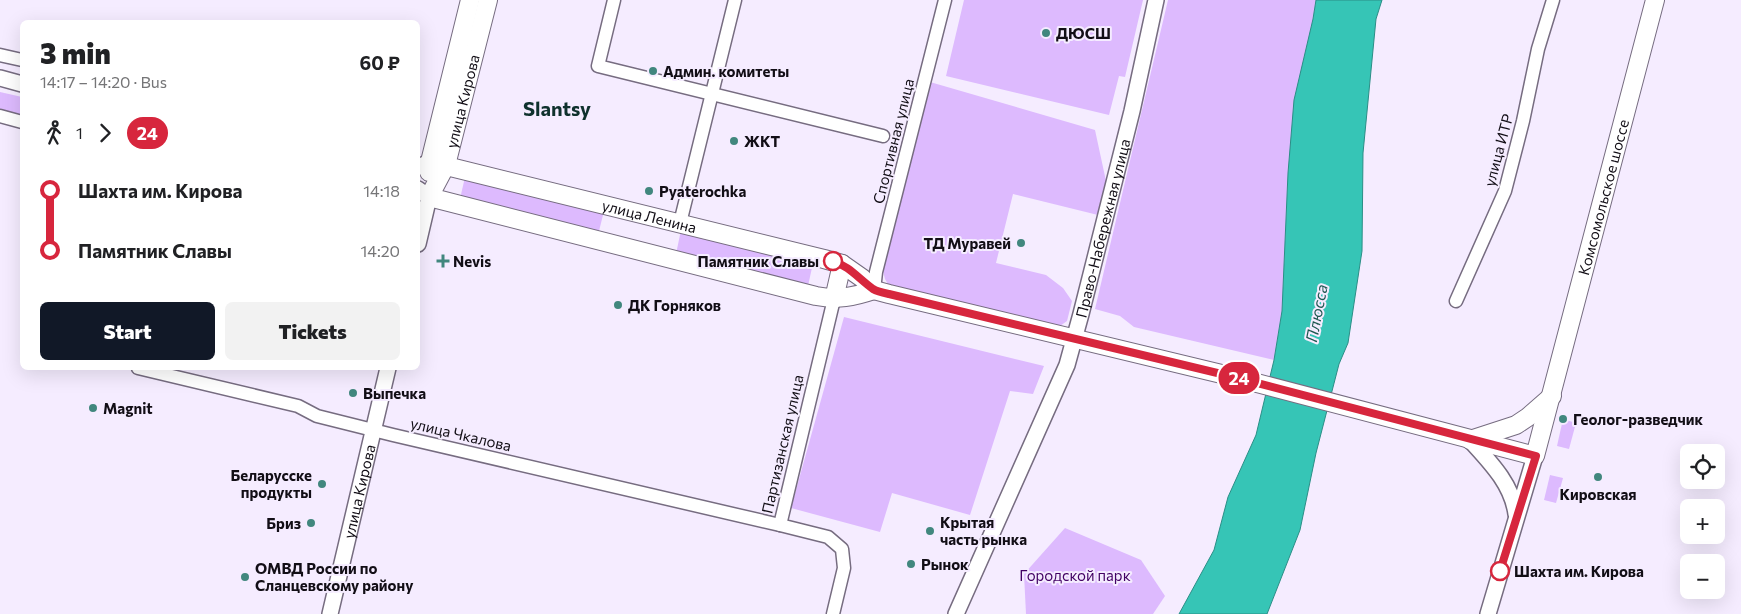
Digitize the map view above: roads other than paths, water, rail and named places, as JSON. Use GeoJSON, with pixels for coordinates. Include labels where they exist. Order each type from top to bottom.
{"type":"FeatureCollection","features":[{"type":"Feature","properties":{"kind":"main road","name":"улица Кирова"},"geometry":{"type":"LineString","coordinates":[[423,193],[470,0]]}},
{"type":"Feature","properties":{"kind":"main road","name":"улица Кирова"},"geometry":{"type":"LineString","coordinates":[[431,165],[488,0]]}},
{"type":"Feature","properties":{"kind":"main road","name":"Комсомольское шоссе"},"geometry":{"type":"LineString","coordinates":[[1536,456],[1655,0]]}},
{"type":"Feature","properties":{"kind":"main road","name":"улица Ленина"},"geometry":{"type":"LineString","coordinates":[[431,165],[680,223],[842,264],[862,278],[874,290],[1234,377],[1470,440]]}},
{"type":"Feature","properties":{"kind":"main road","name":"улица Ленина"},"geometry":{"type":"LineString","coordinates":[[423,193],[807,294],[834,299],[860,295],[874,290]]}},
{"type":"Feature","properties":{"kind":"main road"},"geometry":{"type":"LineString","coordinates":[[834,299],[842,264]]}},
{"type":"Feature","properties":{"kind":"main road"},"geometry":{"type":"LineString","coordinates":[[1470,440],[1516,424],[1528,417],[1552,395]]}},
{"type":"Feature","properties":{"kind":"main road"},"geometry":{"type":"LineString","coordinates":[[1470,440],[1536,456]]}},
{"type":"Feature","properties":{"kind":"street"},"geometry":{"type":"LineString","coordinates":[[614,0],[598,66],[883,136]]}},
{"type":"Feature","properties":{"kind":"street"},"geometry":{"type":"LineString","coordinates":[[680,223],[735,0]]}},
{"type":"Feature","properties":{"kind":"street","name":"Спортивная улица"},"geometry":{"type":"LineString","coordinates":[[874,290],[876,272],[945,0]]}},
{"type":"Feature","properties":{"kind":"street","name":"Право-Набережная улица"},"geometry":{"type":"LineString","coordinates":[[956,614],[1067,365],[1132,111],[1156,0]]}},
{"type":"Feature","properties":{"kind":"street","name":"улица ИТР"},"geometry":{"type":"LineString","coordinates":[[1456,302],[1505,191],[1523,121],[1538,49],[1553,0]]}},
{"type":"Feature","properties":{"kind":"street"},"geometry":{"type":"LineString","coordinates":[[0,55],[20,60]]}},
{"type":"Feature","properties":{"kind":"street"},"geometry":{"type":"LineString","coordinates":[[0,78],[20,83]]}},
{"type":"Feature","properties":{"kind":"street"},"geometry":{"type":"LineString","coordinates":[[0,116],[20,121]]}},
{"type":"Feature","properties":{"kind":"street","name":"улица Кирова"},"geometry":{"type":"LineString","coordinates":[[420,224],[423,193]]}},
{"type":"Feature","properties":{"kind":"street","name":"Партизанская улица"},"geometry":{"type":"LineString","coordinates":[[833,614],[844,568],[842,549],[828,537],[780,525],[834,299]]}},
{"type":"Feature","properties":{"kind":"street","name":"улица Чкалова"},"geometry":{"type":"LineString","coordinates":[[146,370],[298,406],[317,416],[374,430],[780,525]]}},
{"type":"Feature","properties":{"kind":"street","name":"улица Кирова"},"geometry":{"type":"LineString","coordinates":[[330,614],[388,370]]}},
{"type":"Feature","properties":{"kind":"street"},"geometry":{"type":"LineString","coordinates":[[1470,440],[1507,485],[1514,501],[1516,517]]}},
{"type":"Feature","properties":{"kind":"street"},"geometry":{"type":"LineString","coordinates":[[1488,614],[1536,456]]}},
{"type":"Feature","properties":{"kind":"water","name":"Плюсса"},"geometry":{"type":"Polygon","coordinates":[[[1316,0],[1382,0],[1376,19],[1363,153],[1362,251],[1348,343],[1339,364],[1316,453],[1300,530],[1267,614],[1179,614],[1214,550],[1228,497],[1256,435],[1274,360],[1282,311],[1288,173],[1294,100],[1316,0]]]}},
{"type":"Feature","properties":{"kind":"place","name":"ДЮСШ"},"geometry":{"type":"Point","coordinates":[1046,33]}},
{"type":"Feature","properties":{"kind":"place","name":"Админ. комитеты"},"geometry":{"type":"Point","coordinates":[653,71]}},
{"type":"Feature","properties":{"kind":"place","name":"ЖКТ"},"geometry":{"type":"Point","coordinates":[734,141]}},
{"type":"Feature","properties":{"kind":"place","name":"Pyaterochka"},"geometry":{"type":"Point","coordinates":[649,191]}},
{"type":"Feature","properties":{"kind":"place","name":"ТД Муравей"},"geometry":{"type":"Point","coordinates":[1021,243]}},
{"type":"Feature","properties":{"kind":"place","name":"Nevis"},"geometry":{"type":"Point","coordinates":[443,261]}},
{"type":"Feature","properties":{"kind":"place","name":"Памятник Славы"},"geometry":{"type":"Point","coordinates":[833,261]}},
{"type":"Feature","properties":{"kind":"place","name":"ДК Горняков"},"geometry":{"type":"Point","coordinates":[618,305]}},
{"type":"Feature","properties":{"kind":"place","name":"Выпечка"},"geometry":{"type":"Point","coordinates":[353,393]}},
{"type":"Feature","properties":{"kind":"place","name":"Magnit"},"geometry":{"type":"Point","coordinates":[93,408]}},
{"type":"Feature","properties":{"kind":"place","name":"Геолог-разведчик"},"geometry":{"type":"Point","coordinates":[1563,419]}},
{"type":"Feature","properties":{"kind":"place","name":"Кировская"},"geometry":{"type":"Point","coordinates":[1598,477]}},
{"type":"Feature","properties":{"kind":"place","name":"Беларусске продукты"},"geometry":{"type":"Point","coordinates":[322,484]}},
{"type":"Feature","properties":{"kind":"place","name":"Бриз"},"geometry":{"type":"Point","coordinates":[311,523]}},
{"type":"Feature","properties":{"kind":"place","name":"Крытая часть рынка"},"geometry":{"type":"Point","coordinates":[930,531]}},
{"type":"Feature","properties":{"kind":"place","name":"Рынок"},"geometry":{"type":"Point","coordinates":[911,564]}},
{"type":"Feature","properties":{"kind":"place","name":"Шахта им. Кирова"},"geometry":{"type":"Point","coordinates":[1500,571]}},
{"type":"Feature","properties":{"kind":"place","name":"ОМВД России по Сланцевскому району"},"geometry":{"type":"Point","coordinates":[245,577]}},
{"type":"Feature","properties":{"kind":"district","name":"Slantsy"},"geometry":{"type":"Point","coordinates":[557,108]}},
{"type":"Feature","properties":{"kind":"park label","name":"Городской парк"},"geometry":{"type":"Point","coordinates":[1075,575]}}]}
